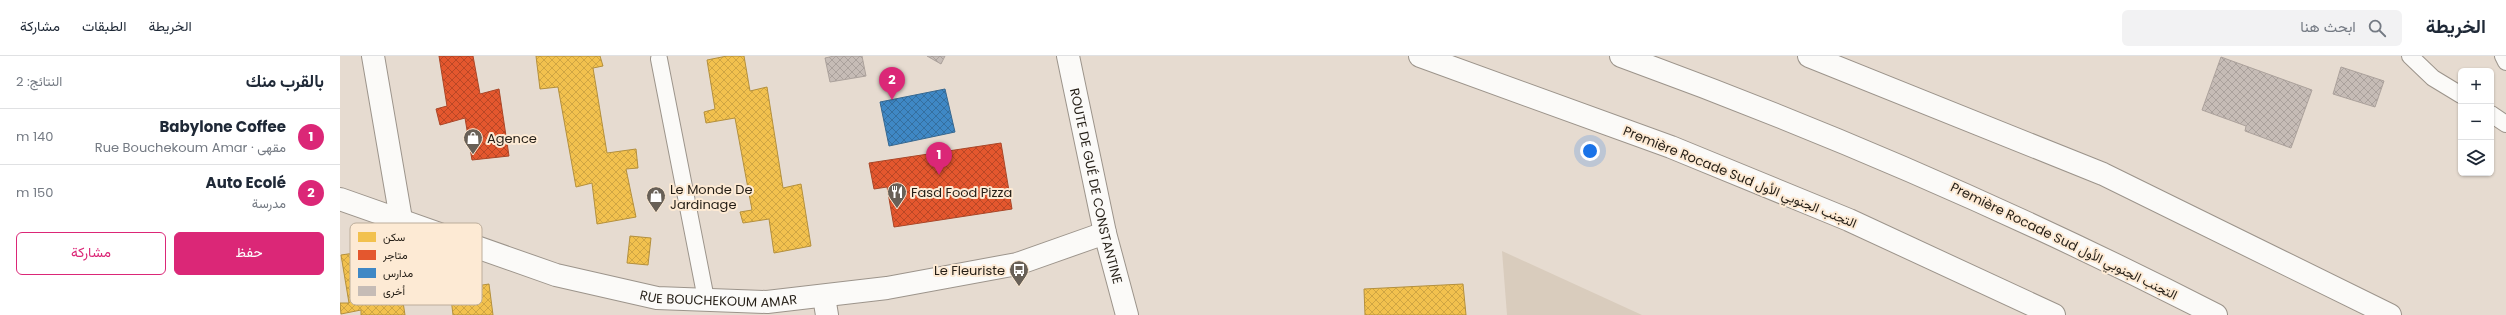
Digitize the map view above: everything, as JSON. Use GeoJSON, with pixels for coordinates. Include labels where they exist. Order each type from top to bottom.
{"type":"FeatureCollection","features":[{"type":"Feature","properties":{"kind":"main road"},"geometry":{"type":"LineString","coordinates":[[373,56],[401,219]]}},
{"type":"Feature","properties":{"kind":"main road","name":"ROUTE DE GUÉ DE CONSTANTINE"},"geometry":{"type":"LineString","coordinates":[[1068,56],[1105,233],[1127,315]]}},
{"type":"Feature","properties":{"kind":"main road","name":"Première Rocade Sud التجنب الجنوبي الأول"},"geometry":{"type":"LineString","coordinates":[[1420,56],[1671,147],[1849,220],[2054,315]]}},
{"type":"Feature","properties":{"kind":"main road","name":"Première Rocade Sud التجنب الجنوبي الأول"},"geometry":{"type":"LineString","coordinates":[[1621,56],[1727,94],[1939,181],[2216,315]]}},
{"type":"Feature","properties":{"kind":"main road"},"geometry":{"type":"LineString","coordinates":[[1809,56],[2103,174],[2390,315]]}},
{"type":"Feature","properties":{"kind":"main road","name":"RUE BOUCHEKOUM AMAR"},"geometry":{"type":"LineString","coordinates":[[340,200],[412,223]]}},
{"type":"Feature","properties":{"kind":"main road","name":"RUE BOUCHEKOUM AMAR"},"geometry":{"type":"LineString","coordinates":[[482,248],[556,275],[657,298],[706,299],[826,306],[887,288],[1017,264],[1105,233]]}},
{"type":"Feature","properties":{"kind":"main road"},"geometry":{"type":"LineString","coordinates":[[2346,294],[2384,315]]}},
{"type":"Feature","properties":{"kind":"lane"},"geometry":{"type":"LineString","coordinates":[[2410,56],[2433,78],[2458,93]]}},
{"type":"Feature","properties":{"kind":"lane"},"geometry":{"type":"LineString","coordinates":[[2503,56],[2506,62]]}},
{"type":"Feature","properties":{"kind":"lane"},"geometry":{"type":"LineString","coordinates":[[659,59],[706,299]]}},
{"type":"Feature","properties":{"kind":"lane"},"geometry":{"type":"LineString","coordinates":[[2494,116],[2506,124]]}},
{"type":"Feature","properties":{"kind":"shaded area"},"geometry":{"type":"Polygon","coordinates":[[[1502,251],[1642,315],[1507,315],[1502,251]]]}},
{"type":"Feature","properties":{"kind":"building: سكن"},"geometry":{"type":"Polygon","coordinates":[[[536,56],[600,56],[603,66],[593,68],[607,153],[636,149],[638,168],[626,169],[636,217],[597,224],[592,183],[576,187],[558,87],[540,89],[536,56]]]}},
{"type":"Feature","properties":{"kind":"building: سكن"},"geometry":{"type":"Polygon","coordinates":[[[727,56],[744,56],[750,91],[767,87],[783,188],[801,184],[811,246],[774,253],[769,219],[743,223],[740,212],[752,210],[735,118],[706,123],[704,112],[715,109],[707,60],[727,56]]]}},
{"type":"Feature","properties":{"kind":"building: سكن"},"geometry":{"type":"Polygon","coordinates":[[[630,236],[651,238],[648,265],[627,263],[630,236]]]}},
{"type":"Feature","properties":{"kind":"building: سكن"},"geometry":{"type":"Polygon","coordinates":[[[350,254],[350,305],[403,305],[405,315],[361,315],[361,310],[341,314],[340,303],[349,303],[341,255],[350,254]]]}},
{"type":"Feature","properties":{"kind":"building: سكن"},"geometry":{"type":"Polygon","coordinates":[[[489,284],[493,315],[453,315],[452,305],[482,305],[482,285],[489,284]]]}},
{"type":"Feature","properties":{"kind":"building: سكن"},"geometry":{"type":"Polygon","coordinates":[[[1463,284],[1466,315],[1365,315],[1364,289],[1463,284]]]}},
{"type":"Feature","properties":{"kind":"building: متاجر"},"geometry":{"type":"Polygon","coordinates":[[[439,56],[473,56],[480,94],[499,89],[509,156],[472,160],[465,118],[440,125],[436,109],[447,106],[439,56]]]}},
{"type":"Feature","properties":{"kind":"building: متاجر"},"geometry":{"type":"Polygon","coordinates":[[[1001,143],[1012,209],[894,227],[887,187],[874,189],[869,163],[1001,143]]]}},
{"type":"Feature","properties":{"kind":"building: مدارس"},"geometry":{"type":"Polygon","coordinates":[[[945,89],[955,132],[889,146],[880,102],[945,89]]]}},
{"type":"Feature","properties":{"kind":"building: أخرى"},"geometry":{"type":"Polygon","coordinates":[[[834,56],[862,56],[866,76],[830,82],[825,58],[834,56]]]}},
{"type":"Feature","properties":{"kind":"building: أخرى"},"geometry":{"type":"Polygon","coordinates":[[[927,56],[945,56],[941,64],[927,56]]]}},
{"type":"Feature","properties":{"kind":"building: أخرى"},"geometry":{"type":"Polygon","coordinates":[[[2221,57],[2312,90],[2291,148],[2245,131],[2246,126],[2202,110],[2221,57]]]}},
{"type":"Feature","properties":{"kind":"building: أخرى"},"geometry":{"type":"Polygon","coordinates":[[[2341,67],[2384,81],[2375,107],[2333,94],[2341,67]]]}},
{"type":"Feature","properties":{"kind":"place","name":"Auto Ecolé"},"geometry":{"type":"Point","coordinates":[892,100]}},
{"type":"Feature","properties":{"kind":"place","name":"Agence"},"geometry":{"type":"Point","coordinates":[473,155]}},
{"type":"Feature","properties":{"kind":"place","name":"Babylone Coffee"},"geometry":{"type":"Point","coordinates":[939,175]}},
{"type":"Feature","properties":{"kind":"place","name":"Fasd Food Pizza"},"geometry":{"type":"Point","coordinates":[897,209]}},
{"type":"Feature","properties":{"kind":"place","name":"Le Monde De Jardinage"},"geometry":{"type":"Point","coordinates":[656,213]}},
{"type":"Feature","properties":{"kind":"place","name":"Le Fleuriste"},"geometry":{"type":"Point","coordinates":[1019,287]}}]}
